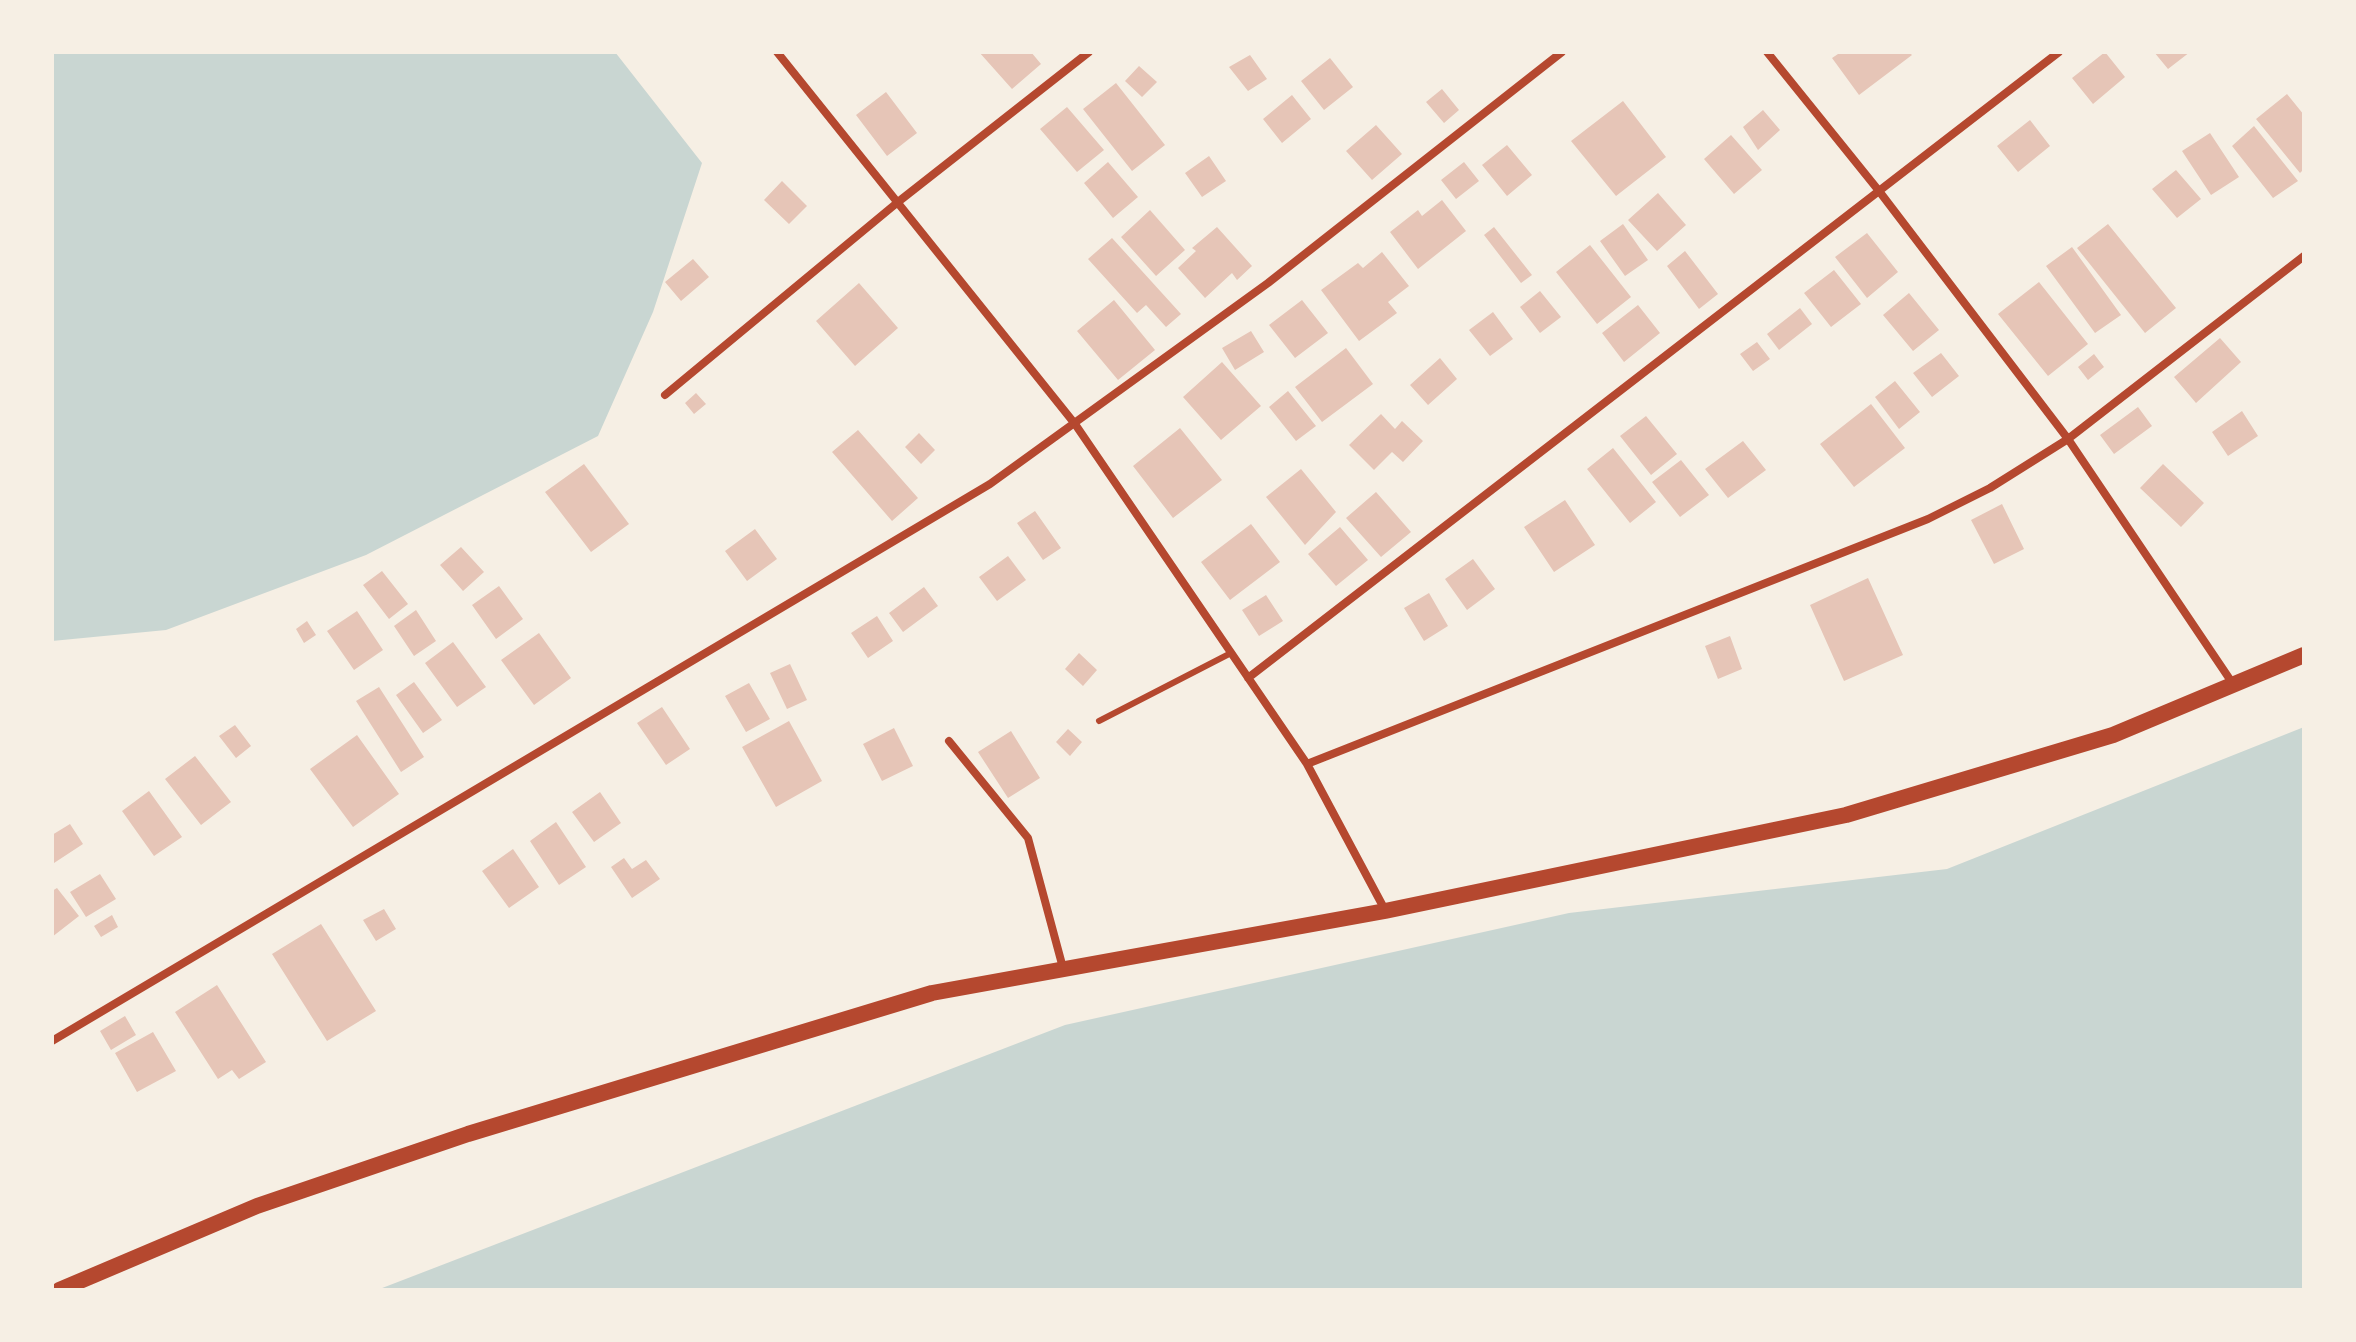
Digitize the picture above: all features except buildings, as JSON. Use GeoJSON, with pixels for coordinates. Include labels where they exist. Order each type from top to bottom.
{"type":"FeatureCollection","features":[{"type":"Feature","properties":{"kind":"main road"},"geometry":{"type":"LineString","coordinates":[[59,1290],[257,1206],[468,1134],[932,993],[1385,911],[1846,815],[2113,735],[2304,655]]}},
{"type":"Feature","properties":{"kind":"street"},"geometry":{"type":"LineString","coordinates":[[777,52],[1075,424],[1307,764],[1385,911]]}},
{"type":"Feature","properties":{"kind":"street"},"geometry":{"type":"LineString","coordinates":[[665,395],[898,202],[1089,52]]}},
{"type":"Feature","properties":{"kind":"street"},"geometry":{"type":"LineString","coordinates":[[52,1041],[990,484],[1268,283],[1562,52]]}},
{"type":"Feature","properties":{"kind":"street"},"geometry":{"type":"LineString","coordinates":[[1767,52],[1879,191],[2068,439],[2234,685]]}},
{"type":"Feature","properties":{"kind":"street"},"geometry":{"type":"LineString","coordinates":[[1248,678],[2059,52]]}},
{"type":"Feature","properties":{"kind":"street"},"geometry":{"type":"LineString","coordinates":[[1307,764],[1928,519],[1990,488],[2068,439],[2304,256]]}},
{"type":"Feature","properties":{"kind":"street"},"geometry":{"type":"LineString","coordinates":[[949,741],[1028,838],[1063,968]]}},
{"type":"Feature","properties":{"kind":"lane"},"geometry":{"type":"LineString","coordinates":[[1099,721],[1231,653]]}},
{"type":"Feature","properties":{"kind":"shaded area"},"geometry":{"type":"Polygon","coordinates":[[[52,52],[615,52],[702,163],[653,312],[598,436],[366,555],[166,630],[52,641],[52,52]]]}},
{"type":"Feature","properties":{"kind":"shaded area"},"geometry":{"type":"Polygon","coordinates":[[[2304,727],[2304,1290],[377,1290],[1065,1025],[1569,913],[1947,869],[2304,727]]]}}]}
